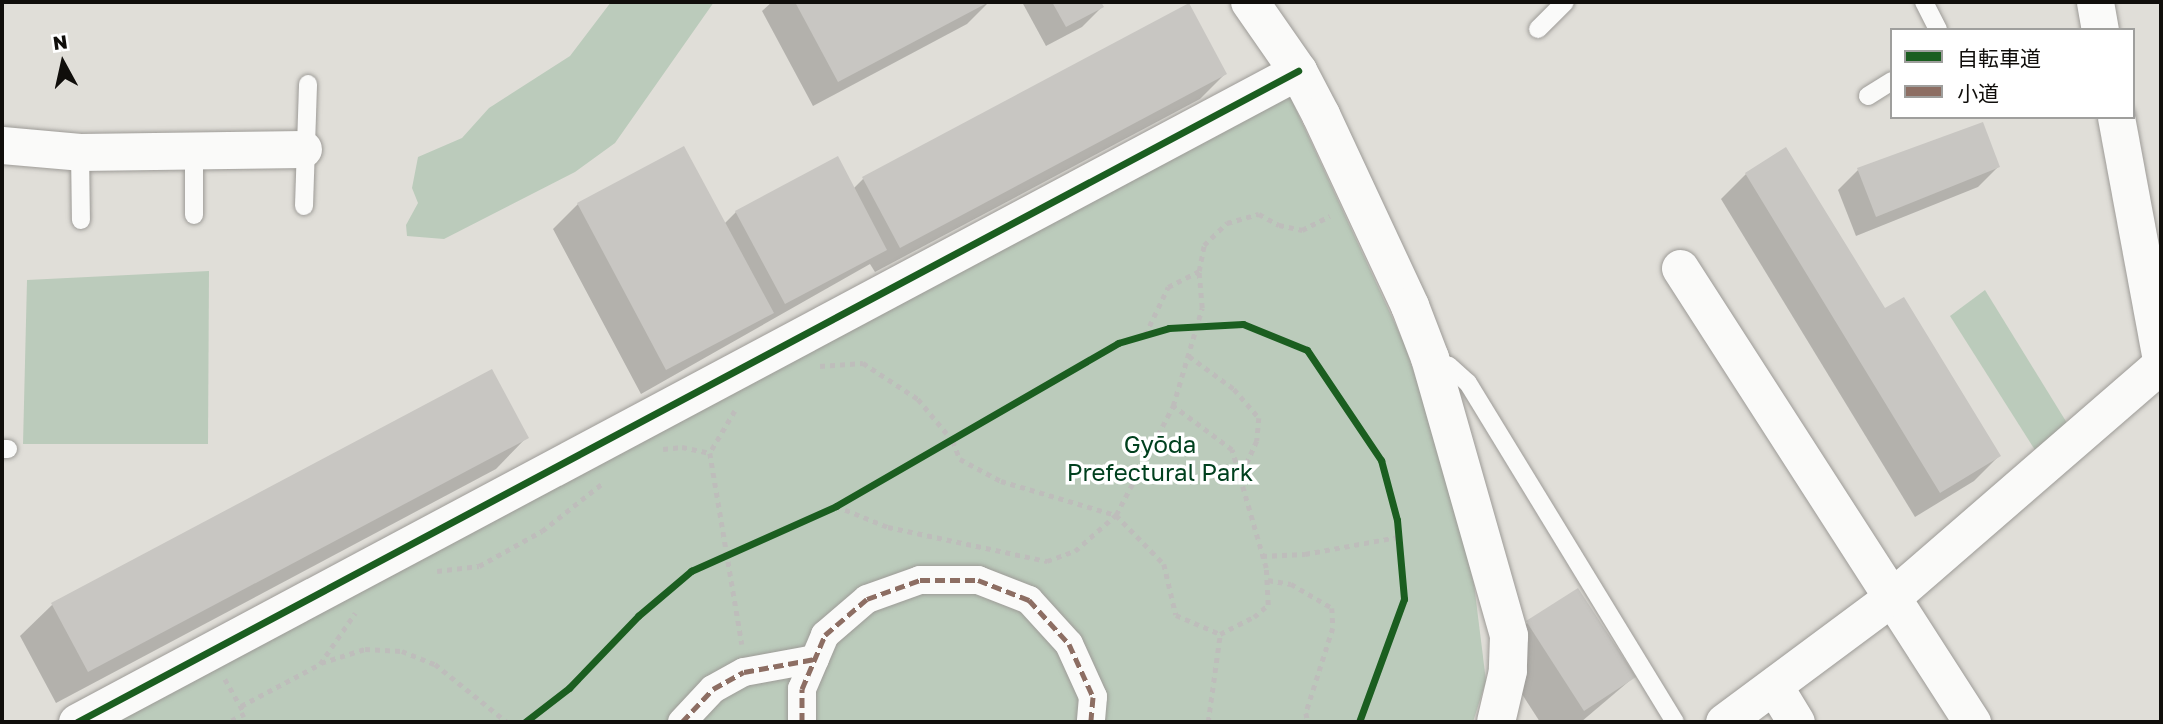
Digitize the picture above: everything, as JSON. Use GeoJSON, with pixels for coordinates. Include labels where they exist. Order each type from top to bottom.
{"type":"FeatureCollection","features":[{"type":"Feature","properties":{"kind":"street"},"geometry":{"type":"LineString","coordinates":[[1250,2],[1298,71],[1362,200],[1430,358],[1509,636],[1508,671],[1496,722]]}},
{"type":"Feature","properties":{"kind":"street"},"geometry":{"type":"LineString","coordinates":[[2095,2],[2100,28]]}},
{"type":"Feature","properties":{"kind":"street"},"geometry":{"type":"LineString","coordinates":[[77,722],[1298,71]]}},
{"type":"Feature","properties":{"kind":"street"},"geometry":{"type":"LineString","coordinates":[[1724,722],[1891,598],[2161,362],[2116,119]]}},
{"type":"Feature","properties":{"kind":"street"},"geometry":{"type":"LineString","coordinates":[[2,145],[80,152],[303,149]]}},
{"type":"Feature","properties":{"kind":"street"},"geometry":{"type":"LineString","coordinates":[[1680,268],[1972,722]]}},
{"type":"Feature","properties":{"kind":"street"},"geometry":{"type":"LineString","coordinates":[[802,722],[802,689],[825,635],[867,598],[920,580],[978,580],[1029,600],[1069,644],[1093,697],[1091,722]]}},
{"type":"Feature","properties":{"kind":"street"},"geometry":{"type":"LineString","coordinates":[[682,722],[713,689],[736,676],[815,659]]}},
{"type":"Feature","properties":{"kind":"street"},"geometry":{"type":"LineString","coordinates":[[1774,686],[1796,722]]}},
{"type":"Feature","properties":{"kind":"lane"},"geometry":{"type":"LineString","coordinates":[[1538,29],[1565,2]]}},
{"type":"Feature","properties":{"kind":"lane"},"geometry":{"type":"LineString","coordinates":[[1924,2],[1937,28]]}},
{"type":"Feature","properties":{"kind":"lane"},"geometry":{"type":"LineString","coordinates":[[1868,96],[1890,82]]}},
{"type":"Feature","properties":{"kind":"lane"},"geometry":{"type":"LineString","coordinates":[[304,206],[303,149],[308,84]]}},
{"type":"Feature","properties":{"kind":"lane"},"geometry":{"type":"LineString","coordinates":[[194,151],[194,215]]}},
{"type":"Feature","properties":{"kind":"lane"},"geometry":{"type":"LineString","coordinates":[[80,152],[81,220]]}},
{"type":"Feature","properties":{"kind":"lane"},"geometry":{"type":"LineString","coordinates":[[1430,358],[1449,366],[1468,383],[1675,722]]}},
{"type":"Feature","properties":{"kind":"path"},"geometry":{"type":"LineString","coordinates":[[836,506],[888,527],[1047,561],[1075,551],[1116,515],[1173,406],[1202,309],[1199,271],[1205,245],[1227,223],[1258,214],[1279,225],[1302,230],[1362,200]]}},
{"type":"Feature","properties":{"kind":"path"},"geometry":{"type":"LineString","coordinates":[[1145,335],[1168,287],[1199,271]]}},
{"type":"Feature","properties":{"kind":"path"},"geometry":{"type":"LineString","coordinates":[[1189,356],[1234,389],[1259,418],[1257,441],[1238,483]]}},
{"type":"Feature","properties":{"kind":"path"},"geometry":{"type":"LineString","coordinates":[[817,366],[863,363],[918,399],[953,442],[960,459],[1001,481],[1116,515],[1164,564],[1177,615],[1220,634]]}},
{"type":"Feature","properties":{"kind":"path"},"geometry":{"type":"LineString","coordinates":[[736,676],[743,640],[740,614],[714,493],[710,453],[742,404]]}},
{"type":"Feature","properties":{"kind":"path"},"geometry":{"type":"LineString","coordinates":[[1173,406],[1232,450],[1238,483],[1268,580],[1268,605],[1254,617],[1220,634]]}},
{"type":"Feature","properties":{"kind":"path"},"geometry":{"type":"LineString","coordinates":[[649,451],[682,447],[710,453]]}},
{"type":"Feature","properties":{"kind":"path"},"geometry":{"type":"LineString","coordinates":[[432,571],[479,566],[542,531],[612,476]]}},
{"type":"Feature","properties":{"kind":"path"},"geometry":{"type":"LineString","coordinates":[[1262,556],[1306,554],[1398,537]]}},
{"type":"Feature","properties":{"kind":"path"},"geometry":{"type":"LineString","coordinates":[[1268,580],[1291,584],[1332,608],[1333,628],[1306,713],[1308,722]]}},
{"type":"Feature","properties":{"kind":"path"},"geometry":{"type":"LineString","coordinates":[[320,664],[360,607]]}},
{"type":"Feature","properties":{"kind":"path"},"geometry":{"type":"LineString","coordinates":[[1208,722],[1220,634]]}},
{"type":"Feature","properties":{"kind":"path"},"geometry":{"type":"LineString","coordinates":[[241,706],[320,664],[365,649],[402,652],[435,664],[507,722]]}},
{"type":"Feature","properties":{"kind":"path"},"geometry":{"type":"LineString","coordinates":[[208,652],[245,714],[229,722]]}},
{"type":"Feature","properties":{"kind":"green space"},"geometry":{"type":"Polygon","coordinates":[[[611,2],[714,2],[615,143],[575,172],[444,239],[407,236],[406,225],[418,203],[412,188],[418,157],[462,138],[489,108],[570,56],[611,2]]]}},
{"type":"Feature","properties":{"kind":"green space","name":"Gyōda Prefectural Park"},"geometry":{"type":"Polygon","coordinates":[[[1287,90],[1404,343],[1443,458],[1474,584],[1486,681],[1473,722],[104,722],[1287,90]]]}},
{"type":"Feature","properties":{"kind":"green space"},"geometry":{"type":"Polygon","coordinates":[[[209,271],[208,444],[23,444],[27,280],[209,271]]]}},
{"type":"Feature","properties":{"kind":"green space"},"geometry":{"type":"Polygon","coordinates":[[[1985,290],[2067,423],[2035,450],[1950,316],[1985,290]]]}},
{"type":"Feature","properties":{"kind":"building"},"geometry":{"type":"Polygon","coordinates":[[[795,2],[989,2],[838,82],[795,2]]]}},
{"type":"Feature","properties":{"kind":"building"},"geometry":{"type":"Polygon","coordinates":[[[1052,2],[1101,2],[1104,7],[1066,27],[1052,2]]]}},
{"type":"Feature","properties":{"kind":"building"},"geometry":{"type":"Polygon","coordinates":[[[1189,3],[1227,74],[900,248],[862,177],[1189,3]]]}},
{"type":"Feature","properties":{"kind":"building"},"geometry":{"type":"Polygon","coordinates":[[[1983,122],[2000,167],[1876,217],[1857,168],[1983,122]]]}},
{"type":"Feature","properties":{"kind":"building"},"geometry":{"type":"Polygon","coordinates":[[[684,146],[774,313],[666,370],[577,203],[684,146]]]}},
{"type":"Feature","properties":{"kind":"building"},"geometry":{"type":"Polygon","coordinates":[[[1786,147],[1885,308],[1904,297],[2001,456],[1940,493],[1745,173],[1786,147]]]}},
{"type":"Feature","properties":{"kind":"building"},"geometry":{"type":"Polygon","coordinates":[[[838,156],[887,250],[785,304],[735,211],[838,156]]]}},
{"type":"Feature","properties":{"kind":"building"},"geometry":{"type":"Polygon","coordinates":[[[492,369],[529,438],[88,672],[51,603],[492,369]]]}},
{"type":"Feature","properties":{"kind":"building"},"geometry":{"type":"Polygon","coordinates":[[[1578,588],[1636,677],[1584,711],[1526,621],[1578,588]]]}},
{"type":"Feature","properties":{"kind":"marked path"},"geometry":{"type":"LineString","coordinates":[[802,722],[802,689],[825,635],[867,599],[920,580],[978,580],[1029,600],[1069,644],[1093,697],[1091,722]]}},
{"type":"Feature","properties":{"kind":"marked path"},"geometry":{"type":"LineString","coordinates":[[682,722],[713,689],[744,672],[815,659]]}},
{"type":"Feature","properties":{"kind":"cycle path"},"geometry":{"type":"LineString","coordinates":[[77,722],[1298,71]]}},
{"type":"Feature","properties":{"kind":"cycle path"},"geometry":{"type":"LineString","coordinates":[[525,722],[569,688],[638,616],[691,571],[836,506],[1118,343],[1169,328],[1243,324],[1307,350],[1381,460],[1397,520],[1404,599],[1359,722]]}}]}
